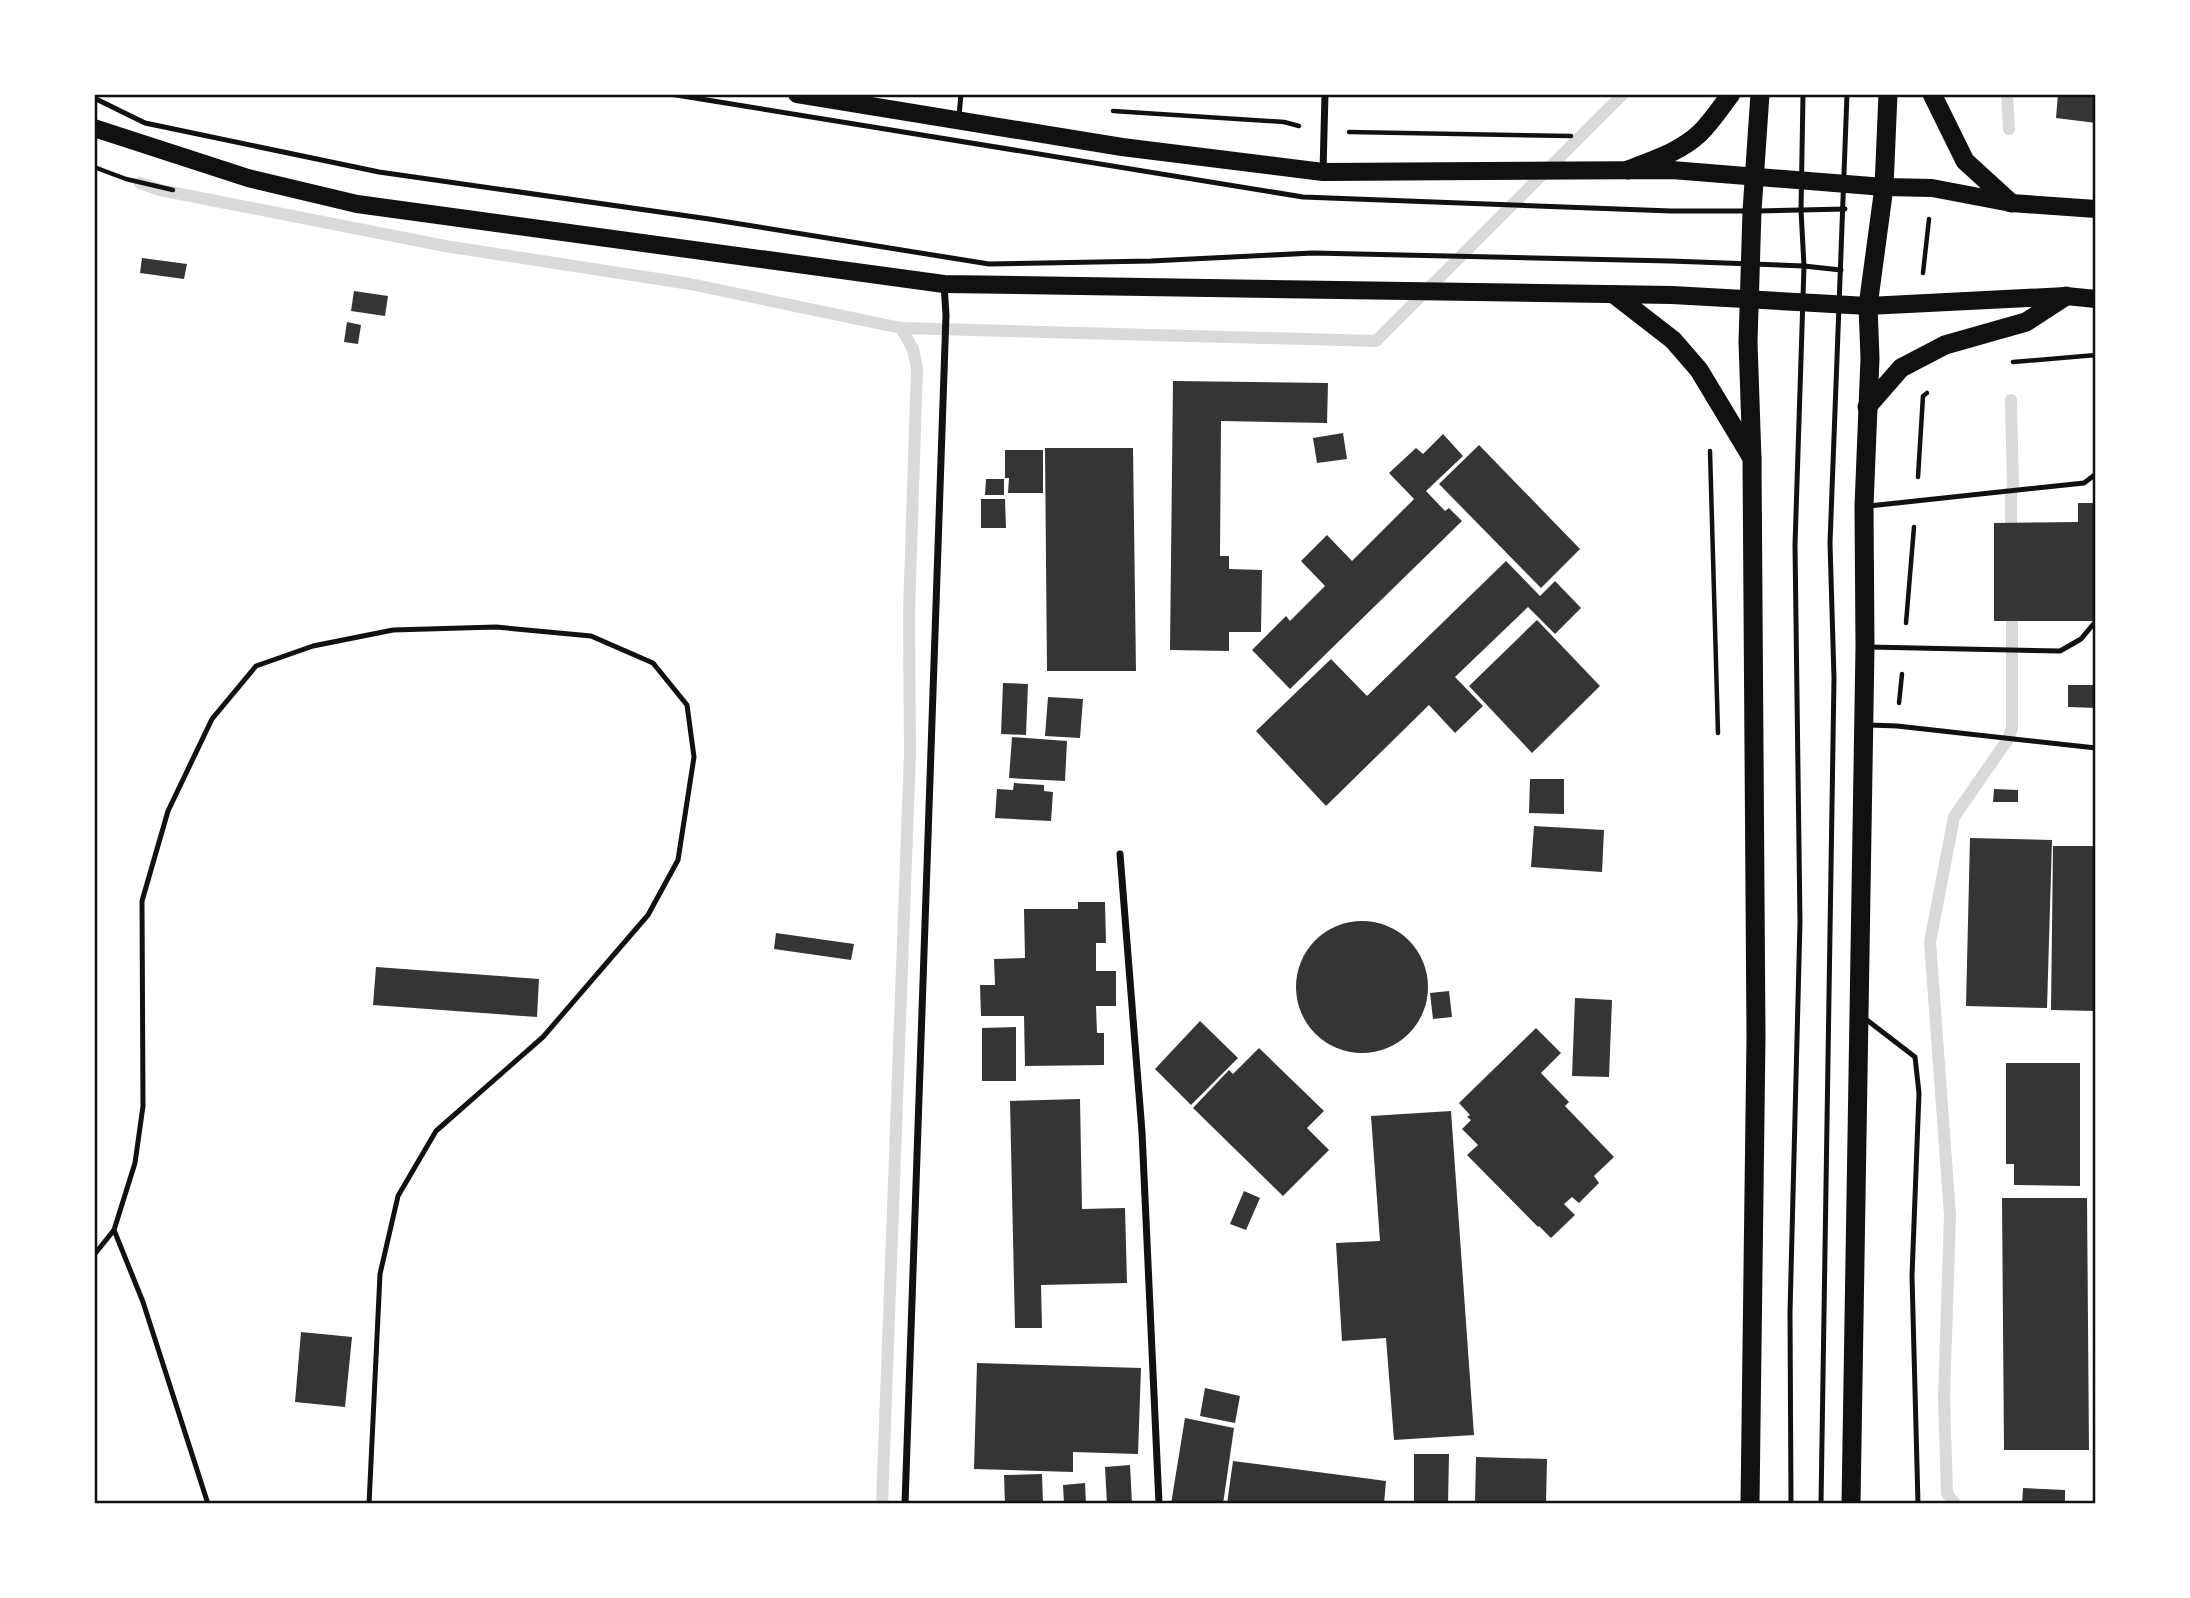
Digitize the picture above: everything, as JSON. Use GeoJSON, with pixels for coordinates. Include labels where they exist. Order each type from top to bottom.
{"type":"FeatureCollection","features":[{"type":"Feature","properties":{"kind":"highway"},"geometry":{"type":"LineString","coordinates":[[1628,170],[1685,145],[1699,134],[1731,94]]}},
{"type":"Feature","properties":{"kind":"highway"},"geometry":{"type":"LineString","coordinates":[[1750,1503],[1756,1037],[1752,459],[1748,342],[1752,211],[1760,94]]}},
{"type":"Feature","properties":{"kind":"highway"},"geometry":{"type":"LineString","coordinates":[[1851,1503],[1865,647],[1864,506],[1870,358],[1868,306],[1884,187],[1888,94]]}},
{"type":"Feature","properties":{"kind":"highway"},"geometry":{"type":"LineString","coordinates":[[1932,94],[1965,161],[2011,203]]}},
{"type":"Feature","properties":{"kind":"highway"},"geometry":{"type":"LineString","coordinates":[[1615,295],[1674,340],[1699,370],[1752,459]]}},
{"type":"Feature","properties":{"kind":"highway"},"geometry":{"type":"LineString","coordinates":[[1867,407],[1901,368],[1945,345],[2026,322],[2066,296]]}},
{"type":"Feature","properties":{"kind":"main road"},"geometry":{"type":"LineString","coordinates":[[797,94],[1122,147],[1323,172],[1628,170],[1756,176],[1884,187],[1932,188],[2011,203],[2095,209]]}},
{"type":"Feature","properties":{"kind":"main road"},"geometry":{"type":"LineString","coordinates":[[94,128],[248,178],[357,204],[943,284],[1672,295],[1868,306],[2066,296],[2095,299]]}},
{"type":"Feature","properties":{"kind":"street"},"geometry":{"type":"LineString","coordinates":[[1323,172],[1325,94]]}},
{"type":"Feature","properties":{"kind":"street"},"geometry":{"type":"LineString","coordinates":[[905,1503],[945,343],[943,284]]}},
{"type":"Feature","properties":{"kind":"street"},"geometry":{"type":"LineString","coordinates":[[1120,854],[1142,1132],[1159,1503]]}},
{"type":"Feature","properties":{"kind":"lane"},"geometry":{"type":"LineString","coordinates":[[670,94],[1303,197],[1671,211],[1845,209]]}},
{"type":"Feature","properties":{"kind":"lane"},"geometry":{"type":"LineString","coordinates":[[958,121],[961,94]]}},
{"type":"Feature","properties":{"kind":"lane"},"geometry":{"type":"LineString","coordinates":[[1791,1503],[1790,1311],[1800,922],[1795,545],[1804,266],[1801,210],[1803,94]]}},
{"type":"Feature","properties":{"kind":"lane"},"geometry":{"type":"LineString","coordinates":[[1821,1503],[1834,678],[1830,543],[1846,183],[1847,94]]}},
{"type":"Feature","properties":{"kind":"lane"},"geometry":{"type":"LineString","coordinates":[[94,98],[145,123],[379,172],[709,219],[989,264],[1151,261],[1313,253],[1752,264],[1841,270]]}},
{"type":"Feature","properties":{"kind":"lane"},"geometry":{"type":"LineString","coordinates":[[1864,506],[2084,483],[2095,474]]}},
{"type":"Feature","properties":{"kind":"lane"},"geometry":{"type":"LineString","coordinates":[[1865,647],[2060,651],[2081,639],[2095,621]]}},
{"type":"Feature","properties":{"kind":"lane"},"geometry":{"type":"LineString","coordinates":[[94,1255],[114,1230],[135,1163],[143,1106],[142,901],[168,811],[212,719],[256,666],[313,646],[393,630],[496,627],[591,636],[653,663],[687,705],[694,757],[678,860],[648,915],[560,1018],[436,1131],[398,1196],[380,1274],[369,1503]]}},
{"type":"Feature","properties":{"kind":"lane"},"geometry":{"type":"LineString","coordinates":[[1863,725],[1897,726],[2095,748]]}},
{"type":"Feature","properties":{"kind":"lane"},"geometry":{"type":"LineString","coordinates":[[1858,1013],[1915,1057],[1919,1093],[1912,1276],[1918,1503]]}},
{"type":"Feature","properties":{"kind":"lane"},"geometry":{"type":"LineString","coordinates":[[114,1230],[144,1302],[208,1503]]}},
{"type":"Feature","properties":{"kind":"path"},"geometry":{"type":"LineString","coordinates":[[1100,110],[1284,122],[1323,132],[1574,136]]}},
{"type":"Feature","properties":{"kind":"path"},"geometry":{"type":"LineString","coordinates":[[1919,305],[1932,188]]}},
{"type":"Feature","properties":{"kind":"path"},"geometry":{"type":"LineString","coordinates":[[1999,363],[2095,355]]}},
{"type":"Feature","properties":{"kind":"path"},"geometry":{"type":"LineString","coordinates":[[1709,438],[1719,745]]}},
{"type":"Feature","properties":{"kind":"building"},"geometry":{"type":"Polygon","coordinates":[[[2058,94],[2096,94],[2096,123],[2056,118],[2058,94]]]}},
{"type":"Feature","properties":{"kind":"building"},"geometry":{"type":"Polygon","coordinates":[[[142,258],[187,264],[184,279],[140,273],[142,258]]]}},
{"type":"Feature","properties":{"kind":"building"},"geometry":{"type":"Polygon","coordinates":[[[354,291],[388,296],[385,316],[351,311],[354,291]]]}},
{"type":"Feature","properties":{"kind":"building"},"geometry":{"type":"Polygon","coordinates":[[[347,322],[361,325],[358,344],[344,342],[347,322]]]}},
{"type":"Feature","properties":{"kind":"building"},"geometry":{"type":"Polygon","coordinates":[[[1173,381],[1328,383],[1327,423],[1221,421],[1220,556],[1229,556],[1229,569],[1262,570],[1261,632],[1229,632],[1229,651],[1170,650],[1173,381]]]}},
{"type":"Feature","properties":{"kind":"building"},"geometry":{"type":"Polygon","coordinates":[[[1343,433],[1347,459],[1317,463],[1313,438],[1343,433]]]}},
{"type":"Feature","properties":{"kind":"building"},"geometry":{"type":"Polygon","coordinates":[[[1443,434],[1463,456],[1426,491],[1445,511],[1449,508],[1462,521],[1290,689],[1252,650],[1286,616],[1290,621],[1325,586],[1301,561],[1327,535],[1352,561],[1414,499],[1389,473],[1416,448],[1423,454],[1443,434]]]}},
{"type":"Feature","properties":{"kind":"building"},"geometry":{"type":"Polygon","coordinates":[[[1479,445],[1580,549],[1541,588],[1439,484],[1479,445]]]}},
{"type":"Feature","properties":{"kind":"building"},"geometry":{"type":"Polygon","coordinates":[[[1045,448],[1133,448],[1136,671],[1047,671],[1045,448]]]}},
{"type":"Feature","properties":{"kind":"building"},"geometry":{"type":"Polygon","coordinates":[[[1005,450],[1043,450],[1043,493],[1008,493],[1005,450]]]}},
{"type":"Feature","properties":{"kind":"building"},"geometry":{"type":"Polygon","coordinates":[[[986,479],[1004,479],[1004,495],[985,495],[986,479]]]}},
{"type":"Feature","properties":{"kind":"building"},"geometry":{"type":"Polygon","coordinates":[[[981,499],[1005,499],[1006,528],[981,528],[981,499]]]}},
{"type":"Feature","properties":{"kind":"building"},"geometry":{"type":"Polygon","coordinates":[[[2078,503],[2096,503],[2096,621],[1994,621],[1994,523],[2078,522],[2078,503]]]}},
{"type":"Feature","properties":{"kind":"building"},"geometry":{"type":"Polygon","coordinates":[[[1506,561],[1540,596],[1555,581],[1581,608],[1555,634],[1528,607],[1455,677],[1483,706],[1455,733],[1429,705],[1326,806],[1256,731],[1331,659],[1367,696],[1506,561]]]}},
{"type":"Feature","properties":{"kind":"building"},"geometry":{"type":"Polygon","coordinates":[[[1537,620],[1600,686],[1532,753],[1469,686],[1537,620]]]}},
{"type":"Feature","properties":{"kind":"building"},"geometry":{"type":"Polygon","coordinates":[[[1003,683],[1028,684],[1026,735],[1001,734],[1003,683]]]}},
{"type":"Feature","properties":{"kind":"building"},"geometry":{"type":"Polygon","coordinates":[[[2068,685],[2096,685],[2096,708],[2068,707],[2068,685]]]}},
{"type":"Feature","properties":{"kind":"building"},"geometry":{"type":"Polygon","coordinates":[[[1048,697],[1083,699],[1080,738],[1045,736],[1048,697]]]}},
{"type":"Feature","properties":{"kind":"building"},"geometry":{"type":"Polygon","coordinates":[[[1012,737],[1067,741],[1065,781],[1009,778],[1012,737]]]}},
{"type":"Feature","properties":{"kind":"building"},"geometry":{"type":"Polygon","coordinates":[[[1530,779],[1564,779],[1564,814],[1529,813],[1530,779]]]}},
{"type":"Feature","properties":{"kind":"building"},"geometry":{"type":"Polygon","coordinates":[[[1014,783],[1044,785],[1044,791],[1053,792],[1051,821],[995,818],[997,789],[1013,790],[1014,783]]]}},
{"type":"Feature","properties":{"kind":"building"},"geometry":{"type":"Polygon","coordinates":[[[1994,789],[2018,790],[2018,802],[1993,802],[1994,789]]]}},
{"type":"Feature","properties":{"kind":"building"},"geometry":{"type":"Polygon","coordinates":[[[1534,826],[1604,830],[1602,872],[1531,867],[1534,826]]]}},
{"type":"Feature","properties":{"kind":"building"},"geometry":{"type":"Polygon","coordinates":[[[1970,838],[2052,840],[2047,1008],[1966,1006],[1970,838]]]}},
{"type":"Feature","properties":{"kind":"building"},"geometry":{"type":"Polygon","coordinates":[[[2053,846],[2096,846],[2096,1011],[2051,1010],[2053,846]]]}},
{"type":"Feature","properties":{"kind":"building"},"geometry":{"type":"Polygon","coordinates":[[[1078,902],[1105,902],[1106,943],[1096,943],[1096,971],[1116,971],[1116,1006],[1096,1006],[1097,1033],[1104,1033],[1104,1065],[1025,1066],[1024,1016],[981,1016],[980,985],[995,985],[994,959],[1025,958],[1024,909],[1078,909],[1078,902]]]}},
{"type":"Feature","properties":{"kind":"building"},"geometry":{"type":"Polygon","coordinates":[[[1362,921],[1387,926],[1409,940],[1423,962],[1428,987],[1423,1012],[1409,1034],[1387,1048],[1362,1053],[1337,1048],[1315,1034],[1301,1012],[1296,987],[1301,962],[1315,940],[1337,926],[1362,921]]]}},
{"type":"Feature","properties":{"kind":"building"},"geometry":{"type":"Polygon","coordinates":[[[776,933],[854,944],[851,960],[774,949],[776,933]]]}},
{"type":"Feature","properties":{"kind":"building"},"geometry":{"type":"Polygon","coordinates":[[[376,967],[539,979],[537,1017],[373,1005],[376,967]]]}},
{"type":"Feature","properties":{"kind":"building"},"geometry":{"type":"Polygon","coordinates":[[[1449,991],[1452,1017],[1433,1019],[1430,993],[1449,991]]]}},
{"type":"Feature","properties":{"kind":"building"},"geometry":{"type":"Polygon","coordinates":[[[1575,998],[1612,1000],[1609,1077],[1572,1076],[1575,998]]]}},
{"type":"Feature","properties":{"kind":"building"},"geometry":{"type":"Polygon","coordinates":[[[1200,1021],[1238,1058],[1191,1105],[1155,1069],[1200,1021]]]}},
{"type":"Feature","properties":{"kind":"building"},"geometry":{"type":"Polygon","coordinates":[[[1016,1027],[1016,1081],[982,1081],[982,1028],[1016,1027]]]}},
{"type":"Feature","properties":{"kind":"building"},"geometry":{"type":"Polygon","coordinates":[[[1536,1028],[1561,1053],[1541,1073],[1569,1102],[1565,1106],[1614,1157],[1594,1176],[1599,1183],[1579,1203],[1572,1197],[1564,1204],[1575,1215],[1551,1238],[1467,1155],[1478,1145],[1462,1129],[1471,1120],[1459,1103],[1536,1028]]]}},
{"type":"Feature","properties":{"kind":"building"},"geometry":{"type":"Polygon","coordinates":[[[1259,1048],[1324,1111],[1307,1128],[1329,1150],[1283,1196],[1193,1108],[1229,1070],[1233,1074],[1259,1048]]]}},
{"type":"Feature","properties":{"kind":"building"},"geometry":{"type":"Polygon","coordinates":[[[2006,1063],[2080,1063],[2080,1186],[2014,1185],[2014,1164],[2006,1164],[2006,1063]]]}},
{"type":"Feature","properties":{"kind":"building"},"geometry":{"type":"Polygon","coordinates":[[[1080,1099],[1082,1209],[1125,1208],[1127,1283],[1041,1285],[1042,1328],[1015,1328],[1010,1101],[1080,1099]]]}},
{"type":"Feature","properties":{"kind":"building"},"geometry":{"type":"Polygon","coordinates":[[[1451,1111],[1474,1435],[1394,1440],[1386,1338],[1342,1341],[1336,1243],[1380,1241],[1371,1116],[1451,1111]]]}},
{"type":"Feature","properties":{"kind":"building"},"geometry":{"type":"Polygon","coordinates":[[[1244,1191],[1260,1198],[1246,1230],[1230,1224],[1244,1191]]]}},
{"type":"Feature","properties":{"kind":"building"},"geometry":{"type":"Polygon","coordinates":[[[2002,1198],[2087,1198],[2089,1450],[2004,1450],[2002,1198]]]}},
{"type":"Feature","properties":{"kind":"building"},"geometry":{"type":"Polygon","coordinates":[[[301,1332],[352,1337],[345,1407],[295,1402],[301,1332]]]}},
{"type":"Feature","properties":{"kind":"building"},"geometry":{"type":"Polygon","coordinates":[[[977,1363],[1141,1368],[1138,1454],[1073,1452],[1073,1472],[974,1469],[977,1363]]]}},
{"type":"Feature","properties":{"kind":"building"},"geometry":{"type":"Polygon","coordinates":[[[1205,1388],[1240,1396],[1235,1423],[1200,1416],[1205,1388]]]}},
{"type":"Feature","properties":{"kind":"building"},"geometry":{"type":"Polygon","coordinates":[[[1185,1418],[1234,1428],[1223,1504],[1171,1504],[1185,1418]]]}},
{"type":"Feature","properties":{"kind":"building"},"geometry":{"type":"Polygon","coordinates":[[[1414,1454],[1449,1454],[1448,1504],[1414,1504],[1414,1454]]]}},
{"type":"Feature","properties":{"kind":"building"},"geometry":{"type":"Polygon","coordinates":[[[1476,1457],[1547,1459],[1546,1504],[1475,1502],[1476,1457]]]}},
{"type":"Feature","properties":{"kind":"building"},"geometry":{"type":"Polygon","coordinates":[[[1233,1461],[1386,1481],[1384,1504],[1227,1504],[1233,1461]]]}},
{"type":"Feature","properties":{"kind":"building"},"geometry":{"type":"Polygon","coordinates":[[[1130,1465],[1132,1504],[1107,1504],[1105,1467],[1130,1465]]]}},
{"type":"Feature","properties":{"kind":"building"},"geometry":{"type":"Polygon","coordinates":[[[1042,1474],[1043,1504],[1005,1504],[1004,1475],[1042,1474]]]}},
{"type":"Feature","properties":{"kind":"building"},"geometry":{"type":"Polygon","coordinates":[[[1085,1483],[1086,1504],[1064,1504],[1063,1485],[1085,1483]]]}},
{"type":"Feature","properties":{"kind":"building"},"geometry":{"type":"Polygon","coordinates":[[[2023,1488],[2065,1490],[2065,1504],[2022,1504],[2023,1488]]]}},
{"type":"Feature","properties":{"kind":"waterway"},"geometry":{"type":"LineString","coordinates":[[140,183],[160,190],[445,246],[690,284],[901,328],[1376,341],[1623,94]]}},
{"type":"Feature","properties":{"kind":"waterway"},"geometry":{"type":"LineString","coordinates":[[2007,94],[2009,129]]}},
{"type":"Feature","properties":{"kind":"waterway"},"geometry":{"type":"LineString","coordinates":[[882,1504],[910,753],[909,612],[917,368],[913,349],[901,328]]}},
{"type":"Feature","properties":{"kind":"waterway"},"geometry":{"type":"LineString","coordinates":[[2011,400],[2011,539]]}},
{"type":"Feature","properties":{"kind":"waterway"},"geometry":{"type":"LineString","coordinates":[[1955,1504],[1947,1493],[1944,1398],[1950,1215],[1930,942],[1954,817],[2008,739],[2012,728],[2012,606]]}}]}
